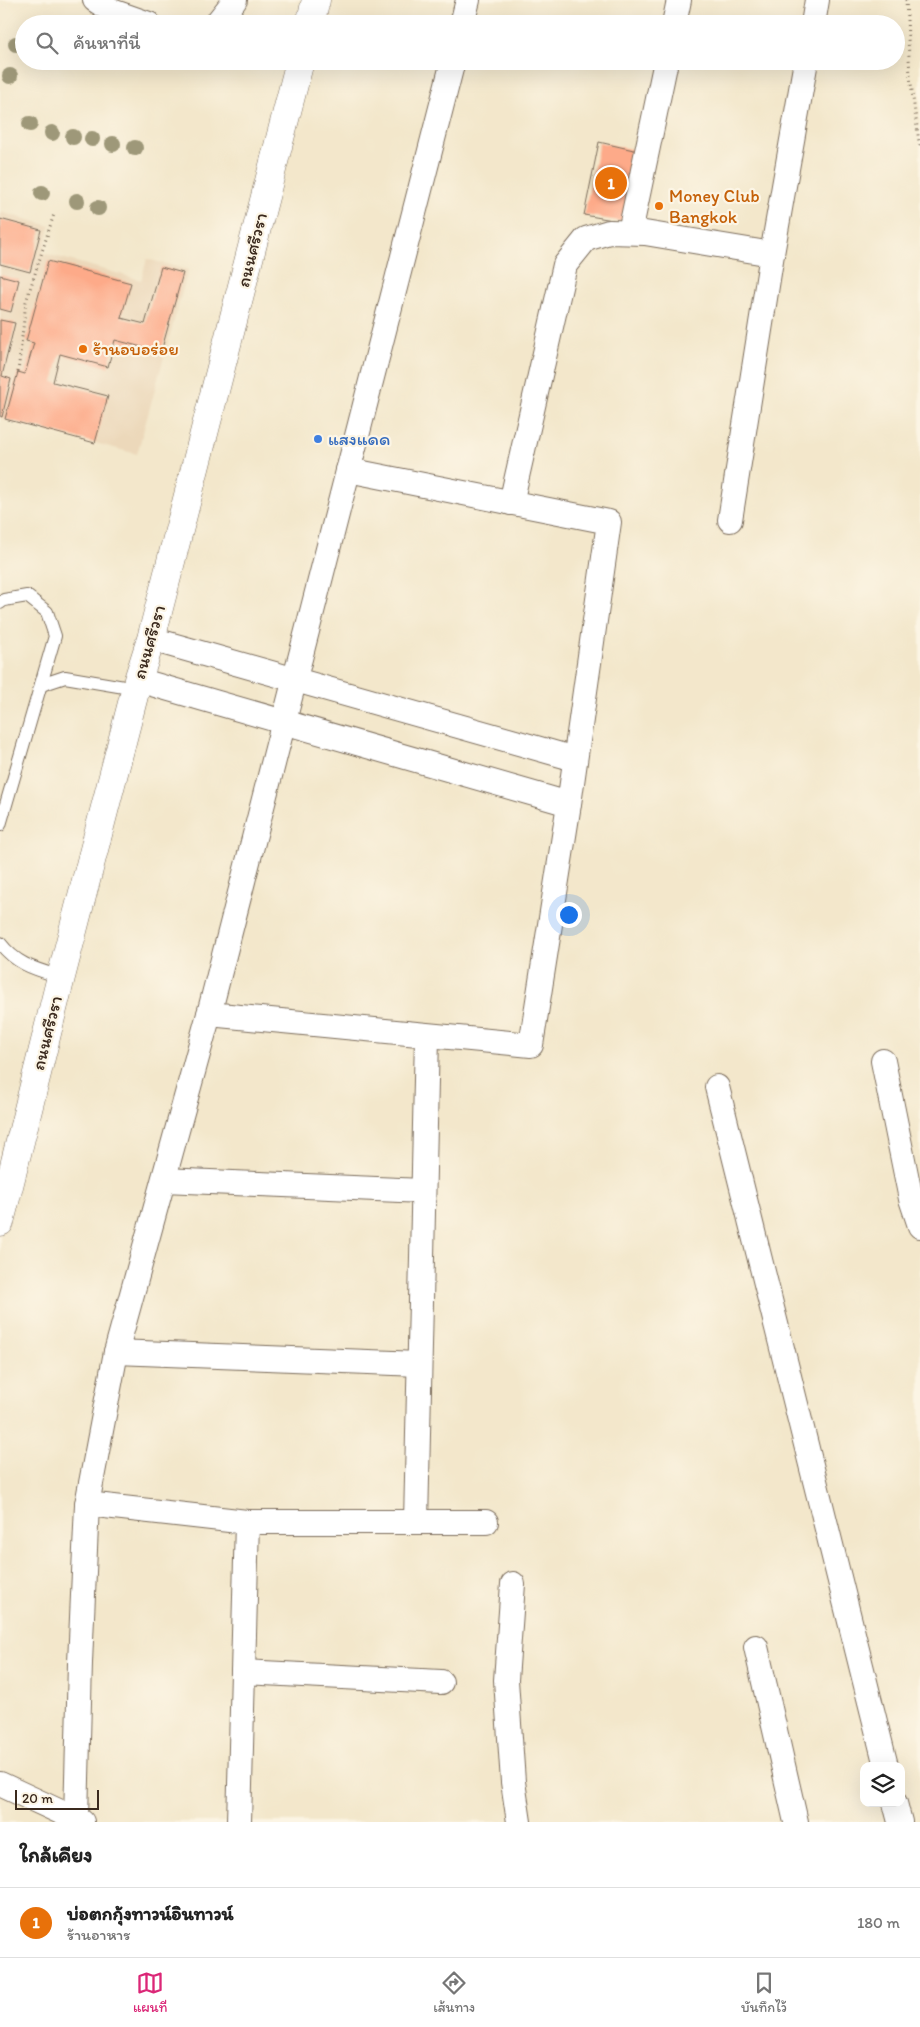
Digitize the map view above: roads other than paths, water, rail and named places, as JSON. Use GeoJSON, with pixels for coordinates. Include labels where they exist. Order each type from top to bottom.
{"type":"FeatureCollection","features":[{"type":"Feature","properties":{"kind":"street"},"geometry":{"type":"LineString","coordinates":[[95,0],[125,15]]}},
{"type":"Feature","properties":{"kind":"street"},"geometry":{"type":"LineString","coordinates":[[223,15],[235,0]]}},
{"type":"Feature","properties":{"kind":"street"},"geometry":{"type":"LineString","coordinates":[[312,15],[316,0]]}},
{"type":"Feature","properties":{"kind":"street"},"geometry":{"type":"LineString","coordinates":[[464,15],[468,0]]}},
{"type":"Feature","properties":{"kind":"street"},"geometry":{"type":"LineString","coordinates":[[676,15],[680,0]]}},
{"type":"Feature","properties":{"kind":"street"},"geometry":{"type":"LineString","coordinates":[[814,15],[817,0]]}},
{"type":"Feature","properties":{"kind":"street","name":"ถนนศรีวรา"},"geometry":{"type":"LineString","coordinates":[[0,1222],[60,976],[137,685],[152,639],[298,70]]}},
{"type":"Feature","properties":{"kind":"street"},"geometry":{"type":"LineString","coordinates":[[0,1784],[79,1820],[80,1664],[87,1504],[116,1352],[210,1014],[451,70]]}},
{"type":"Feature","properties":{"kind":"street"},"geometry":{"type":"LineString","coordinates":[[630,232],[664,70]]}},
{"type":"Feature","properties":{"kind":"street"},"geometry":{"type":"LineString","coordinates":[[730,520],[772,254],[804,70]]}},
{"type":"Feature","properties":{"kind":"street"},"geometry":{"type":"LineString","coordinates":[[511,503],[565,265],[586,240],[609,232],[644,233],[772,254]]}},
{"type":"Feature","properties":{"kind":"street"},"geometry":{"type":"LineString","coordinates":[[210,1014],[531,1045],[569,804],[609,522],[348,470]]}},
{"type":"Feature","properties":{"kind":"street"},"geometry":{"type":"LineString","coordinates":[[152,639],[575,759]]}},
{"type":"Feature","properties":{"kind":"street"},"geometry":{"type":"LineString","coordinates":[[137,685],[284,722],[569,804]]}},
{"type":"Feature","properties":{"kind":"street"},"geometry":{"type":"LineString","coordinates":[[416,1522],[427,1036]]}},
{"type":"Feature","properties":{"kind":"street"},"geometry":{"type":"LineString","coordinates":[[883,1061],[916,1198],[920,1226]]}},
{"type":"Feature","properties":{"kind":"street"},"geometry":{"type":"LineString","coordinates":[[717,1086],[885,1762]]}},
{"type":"Feature","properties":{"kind":"street"},"geometry":{"type":"LineString","coordinates":[[164,1180],[423,1191]]}},
{"type":"Feature","properties":{"kind":"street"},"geometry":{"type":"LineString","coordinates":[[116,1352],[419,1364]]}},
{"type":"Feature","properties":{"kind":"street"},"geometry":{"type":"LineString","coordinates":[[87,1504],[247,1522],[486,1522]]}},
{"type":"Feature","properties":{"kind":"street"},"geometry":{"type":"LineString","coordinates":[[238,1822],[247,1522]]}},
{"type":"Feature","properties":{"kind":"street"},"geometry":{"type":"LineString","coordinates":[[512,1584],[506,1680],[513,1782],[519,1822]]}},
{"type":"Feature","properties":{"kind":"street"},"geometry":{"type":"LineString","coordinates":[[756,1647],[796,1822]]}},
{"type":"Feature","properties":{"kind":"street"},"geometry":{"type":"LineString","coordinates":[[242,1672],[441,1682]]}},
{"type":"Feature","properties":{"kind":"street"},"geometry":{"type":"LineString","coordinates":[[896,1807],[900,1822]]}},
{"type":"Feature","properties":{"kind":"lane"},"geometry":{"type":"LineString","coordinates":[[0,603],[4,600],[28,596],[47,612],[55,636],[0,825]]}},
{"type":"Feature","properties":{"kind":"lane"},"geometry":{"type":"LineString","coordinates":[[40,685],[65,677],[137,685]]}},
{"type":"Feature","properties":{"kind":"lane"},"geometry":{"type":"LineString","coordinates":[[0,942],[8,953],[28,967],[60,976]]}},
{"type":"Feature","properties":{"kind":"place","name":"บ่อตกกุ้งทาวน์อินทาวน์"},"geometry":{"type":"Point","coordinates":[611,183]}},
{"type":"Feature","properties":{"kind":"place","name":"Money Club Bangkok"},"geometry":{"type":"Point","coordinates":[659,206]}},
{"type":"Feature","properties":{"kind":"place","name":"ร้านอบอร่อย"},"geometry":{"type":"Point","coordinates":[83,349]}},
{"type":"Feature","properties":{"kind":"place","name":"แสงแดด"},"geometry":{"type":"Point","coordinates":[318,439]}}]}
